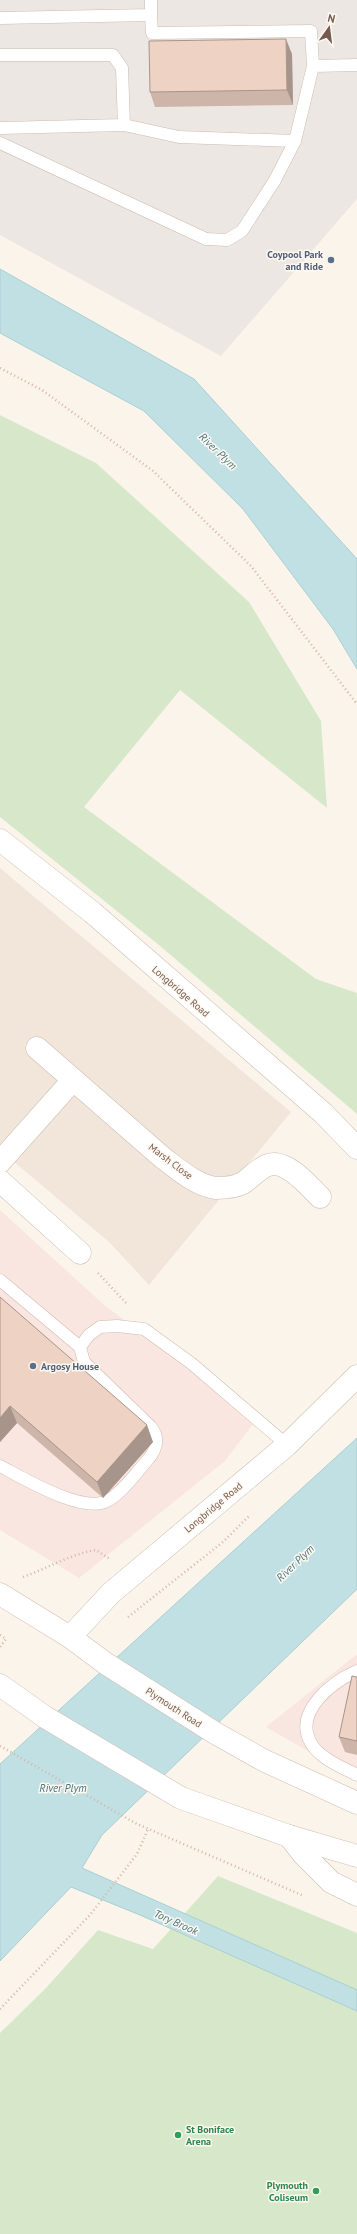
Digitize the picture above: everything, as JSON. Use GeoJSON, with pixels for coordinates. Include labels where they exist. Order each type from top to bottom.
{"type":"FeatureCollection","features":[{"type":"Feature","properties":{"kind":"street","name":"Longbridge Road"},"geometry":{"type":"LineString","coordinates":[[0,840],[93,913],[323,1113],[357,1148]]}},
{"type":"Feature","properties":{"kind":"street","name":"Marsh Close"},"geometry":{"type":"LineString","coordinates":[[37,1048],[163,1158],[183,1173],[215,1188],[234,1186],[242,1183],[264,1166],[276,1164],[285,1166],[320,1197]]}},
{"type":"Feature","properties":{"kind":"street"},"geometry":{"type":"LineString","coordinates":[[0,1162],[73,1080]]}},
{"type":"Feature","properties":{"kind":"street"},"geometry":{"type":"LineString","coordinates":[[0,1181],[80,1253]]}},
{"type":"Feature","properties":{"kind":"street","name":"Longbridge Road"},"geometry":{"type":"LineString","coordinates":[[70,1637],[112,1593],[287,1445],[357,1376]]}},
{"type":"Feature","properties":{"kind":"street","name":"Plymouth Road"},"geometry":{"type":"LineString","coordinates":[[0,1594],[70,1637],[105,1663],[215,1733],[265,1761],[357,1803]]}},
{"type":"Feature","properties":{"kind":"street"},"geometry":{"type":"LineString","coordinates":[[0,1685],[45,1717],[181,1798],[289,1836],[357,1856]]}},
{"type":"Feature","properties":{"kind":"street"},"geometry":{"type":"LineString","coordinates":[[289,1836],[304,1856],[331,1882],[357,1895]]}},
{"type":"Feature","properties":{"kind":"lane"},"geometry":{"type":"LineString","coordinates":[[0,143],[206,239],[227,240],[242,232],[275,180],[295,141],[313,66],[311,31],[152,33],[151,0]]}},
{"type":"Feature","properties":{"kind":"lane"},"geometry":{"type":"LineString","coordinates":[[0,18],[151,15]]}},
{"type":"Feature","properties":{"kind":"lane"},"geometry":{"type":"LineString","coordinates":[[0,55],[113,55],[122,68],[124,125]]}},
{"type":"Feature","properties":{"kind":"lane"},"geometry":{"type":"LineString","coordinates":[[313,66],[357,65]]}},
{"type":"Feature","properties":{"kind":"lane"},"geometry":{"type":"LineString","coordinates":[[0,128],[124,125],[179,137],[295,141]]}},
{"type":"Feature","properties":{"kind":"lane"},"geometry":{"type":"LineString","coordinates":[[0,1280],[80,1347],[84,1362],[131,1406],[154,1432],[156,1444],[153,1453],[114,1496],[101,1503],[80,1502],[66,1498],[0,1466]]}},
{"type":"Feature","properties":{"kind":"lane"},"geometry":{"type":"LineString","coordinates":[[80,1347],[89,1334],[100,1327],[116,1326],[144,1329],[158,1337],[249,1411],[287,1445]]}},
{"type":"Feature","properties":{"kind":"lane"},"geometry":{"type":"LineString","coordinates":[[357,1671],[345,1676],[326,1689],[315,1704],[308,1718],[307,1733],[311,1744],[323,1755],[357,1775]]}},
{"type":"Feature","properties":{"kind":"path"},"geometry":{"type":"LineString","coordinates":[[0,368],[42,390],[153,471],[250,566],[357,704]]}},
{"type":"Feature","properties":{"kind":"path"},"geometry":{"type":"LineString","coordinates":[[80,1253],[158,1337]]}},
{"type":"Feature","properties":{"kind":"path"},"geometry":{"type":"LineString","coordinates":[[18,1578],[54,1566],[78,1553],[96,1550],[134,1574]]}},
{"type":"Feature","properties":{"kind":"path"},"geometry":{"type":"LineString","coordinates":[[0,1635],[6,1639],[0,1647]]}},
{"type":"Feature","properties":{"kind":"path"},"geometry":{"type":"LineString","coordinates":[[0,1746],[148,1829],[308,1897]]}},
{"type":"Feature","properties":{"kind":"path"},"geometry":{"type":"LineString","coordinates":[[0,2009],[90,1915],[137,1854],[148,1829]]}},
{"type":"Feature","properties":{"kind":"shaded area"},"geometry":{"type":"Polygon","coordinates":[[[0,0],[357,0],[357,199],[221,356],[0,235],[0,0]]]}},
{"type":"Feature","properties":{"kind":"shaded area"},"geometry":{"type":"Polygon","coordinates":[[[0,868],[291,1112],[149,1285],[109,1242],[0,1150],[0,868]]]}},
{"type":"Feature","properties":{"kind":"shaded area"},"geometry":{"type":"Polygon","coordinates":[[[0,1210],[103,1304],[256,1420],[225,1461],[79,1578],[0,1530],[0,1210]]]}},
{"type":"Feature","properties":{"kind":"shaded area"},"geometry":{"type":"Polygon","coordinates":[[[357,1654],[357,1779],[266,1727],[357,1654]]]}},
{"type":"Feature","properties":{"kind":"green space"},"geometry":{"type":"Polygon","coordinates":[[[0,415],[96,463],[249,602],[321,721],[327,808],[180,690],[84,807],[316,979],[357,993],[357,1114],[159,945],[0,817],[0,415]]]}},
{"type":"Feature","properties":{"kind":"green space","name":"St Boniface Arena"},"geometry":{"type":"Polygon","coordinates":[[[218,1876],[357,1933],[357,2234],[0,2234],[0,2033],[46,1988],[98,1930],[153,1949],[218,1876]]]}},
{"type":"Feature","properties":{"kind":"water","name":"River Plym"},"geometry":{"type":"Polygon","coordinates":[[[0,269],[194,379],[357,559],[357,669],[333,629],[243,509],[144,411],[0,333],[0,269]]]}},
{"type":"Feature","properties":{"kind":"water","name":"River Plym"},"geometry":{"type":"Polygon","coordinates":[[[357,1438],[357,1589],[102,1835],[82,1868],[357,1990],[357,2011],[140,1915],[71,1887],[0,1961],[0,1764],[357,1438]]]}},
{"type":"Feature","properties":{"kind":"building"},"geometry":{"type":"Polygon","coordinates":[[[286,39],[287,90],[150,92],[149,41],[286,39]]]}},
{"type":"Feature","properties":{"kind":"building","name":"Argosy House"},"geometry":{"type":"Polygon","coordinates":[[[0,1297],[147,1425],[97,1482],[10,1406],[0,1418],[0,1297]]]}},
{"type":"Feature","properties":{"kind":"building"},"geometry":{"type":"Polygon","coordinates":[[[352,1676],[357,1677],[357,1741],[339,1737],[352,1676]]]}},
{"type":"Feature","properties":{"kind":"place","name":"Coypool Park and Ride"},"geometry":{"type":"Point","coordinates":[331,260]}},
{"type":"Feature","properties":{"kind":"place","name":"Argosy House"},"geometry":{"type":"Point","coordinates":[33,1366]}},
{"type":"Feature","properties":{"kind":"place","name":"St Boniface Arena"},"geometry":{"type":"Point","coordinates":[178,2135]}},
{"type":"Feature","properties":{"kind":"place","name":"Plymouth Coliseum"},"geometry":{"type":"Point","coordinates":[316,2191]}},
{"type":"Feature","properties":{"kind":"water label","name":"Tory Brook"},"geometry":{"type":"Point","coordinates":[176,1922]}}]}
